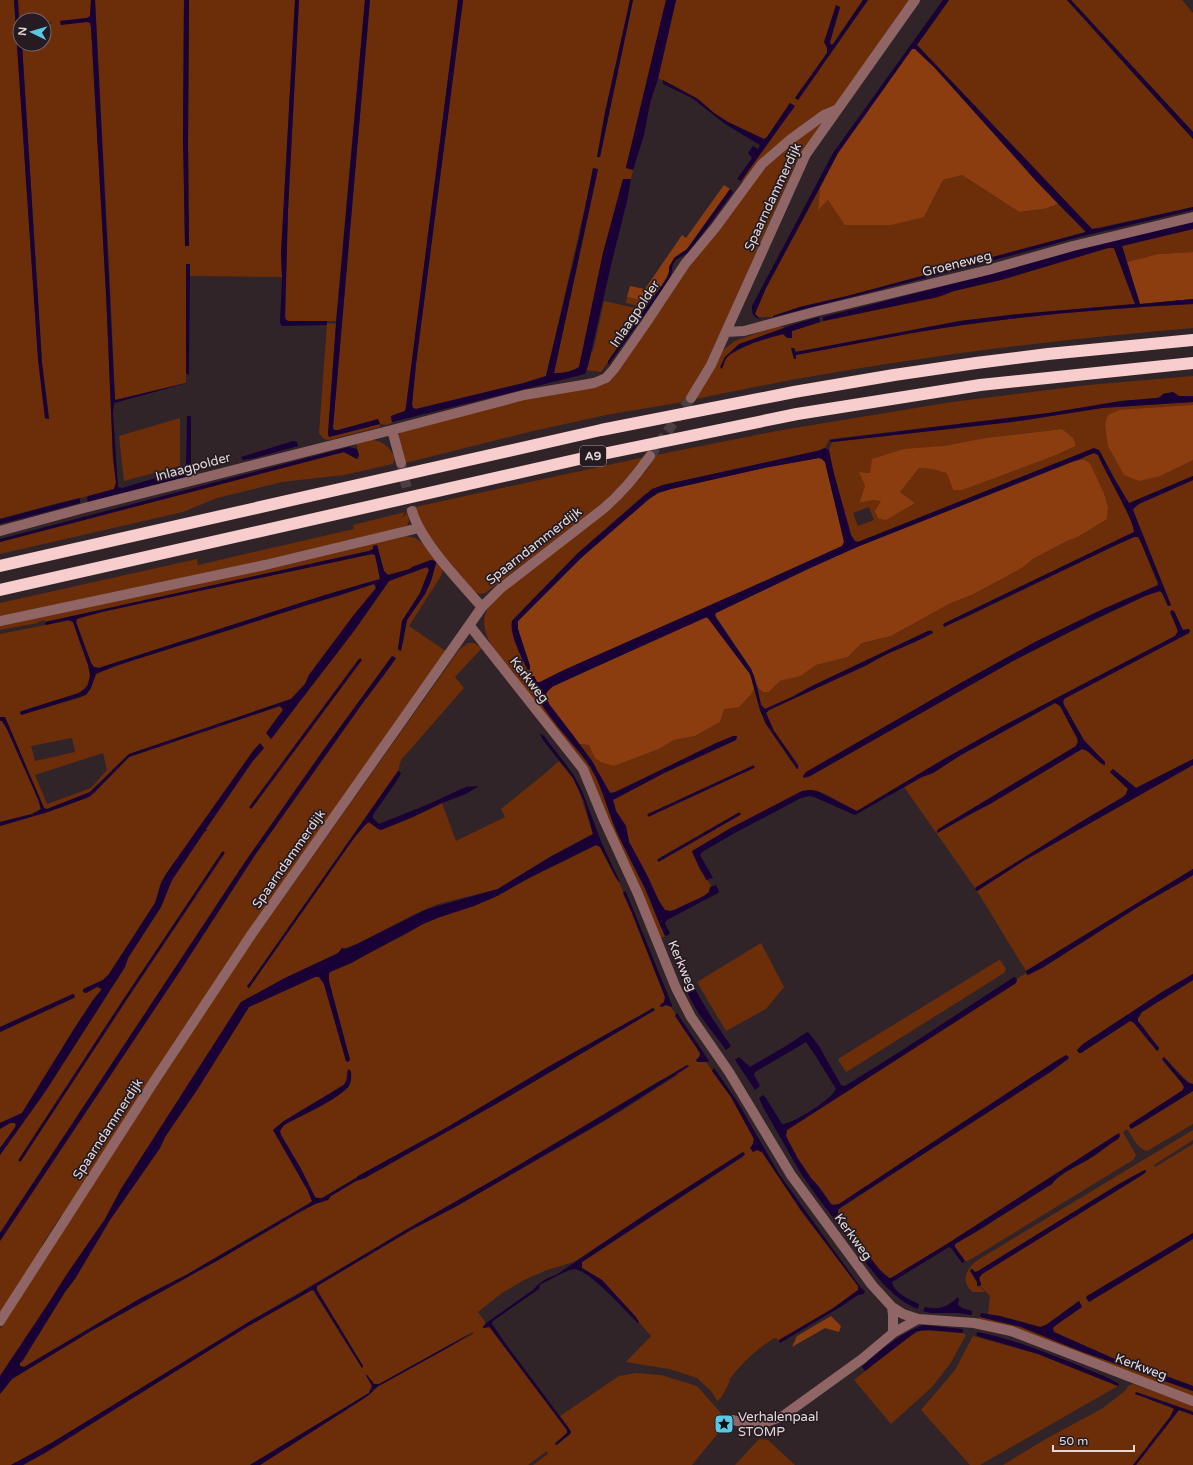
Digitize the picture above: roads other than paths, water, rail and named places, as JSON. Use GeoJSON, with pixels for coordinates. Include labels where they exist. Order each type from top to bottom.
{"type":"FeatureCollection","features":[{"type":"Feature","properties":{"kind":"highway","name":"A9"},"geometry":{"type":"LineString","coordinates":[[0,566],[601,430],[786,394],[894,375],[976,363],[1048,354],[1193,340]]}},
{"type":"Feature","properties":{"kind":"highway","name":"A9"},"geometry":{"type":"LineString","coordinates":[[0,590],[619,450],[798,414],[980,385],[1193,363]]}},
{"type":"Feature","properties":{"kind":"street","name":"Spaarndammerdijk"},"geometry":{"type":"LineString","coordinates":[[691,398],[708,372],[802,161],[810,147],[915,0]]}},
{"type":"Feature","properties":{"kind":"street","name":"Inlaagpolder"},"geometry":{"type":"LineString","coordinates":[[0,531],[524,395],[594,383],[606,378],[646,323],[685,264],[715,228],[762,164],[791,138],[819,119],[838,109]]}},
{"type":"Feature","properties":{"kind":"street","name":"Groeneweg"},"geometry":{"type":"LineString","coordinates":[[726,332],[744,331],[1073,246],[1193,217]]}},
{"type":"Feature","properties":{"kind":"street"},"geometry":{"type":"LineString","coordinates":[[392,430],[401,463]]}},
{"type":"Feature","properties":{"kind":"street","name":"Spaarndammerdijk"},"geometry":{"type":"LineString","coordinates":[[0,1321],[153,1083],[245,944],[482,607],[500,588],[620,495],[650,456]]}},
{"type":"Feature","properties":{"kind":"street"},"geometry":{"type":"LineString","coordinates":[[412,511],[419,528],[449,569],[482,607]]}},
{"type":"Feature","properties":{"kind":"street"},"geometry":{"type":"LineString","coordinates":[[0,621],[265,566],[419,528]]}},
{"type":"Feature","properties":{"kind":"street","name":"Kerkweg"},"geometry":{"type":"LineString","coordinates":[[470,626],[583,769],[604,820],[638,894],[676,988],[691,1017],[720,1058],[791,1175],[872,1285],[892,1307],[903,1314],[918,1319],[974,1323],[1011,1331],[1193,1401]]}},
{"type":"Feature","properties":{"kind":"street"},"geometry":{"type":"LineString","coordinates":[[892,1307],[894,1321],[893,1333]]}},
{"type":"Feature","properties":{"kind":"street"},"geometry":{"type":"LineString","coordinates":[[733,1420],[752,1424],[773,1421],[783,1416],[862,1359],[893,1333],[918,1319]]}},
{"type":"Feature","properties":{"kind":"waterway"},"geometry":{"type":"LineString","coordinates":[[251,807],[360,660]]}},
{"type":"Feature","properties":{"kind":"waterway"},"geometry":{"type":"LineString","coordinates":[[649,815],[753,767]]}},
{"type":"Feature","properties":{"kind":"waterway"},"geometry":{"type":"LineString","coordinates":[[659,860],[739,814]]}},
{"type":"Feature","properties":{"kind":"waterway"},"geometry":{"type":"LineString","coordinates":[[20,1160],[223,853]]}},
{"type":"Feature","properties":{"kind":"tunnel"},"geometry":{"type":"LineString","coordinates":[[650,456],[691,398]]}},
{"type":"Feature","properties":{"kind":"tunnel"},"geometry":{"type":"LineString","coordinates":[[401,463],[412,511]]}},
{"type":"Feature","properties":{"kind":"place","name":"Verhalenpaal STOMP"},"geometry":{"type":"Point","coordinates":[724,1424]}}]}
